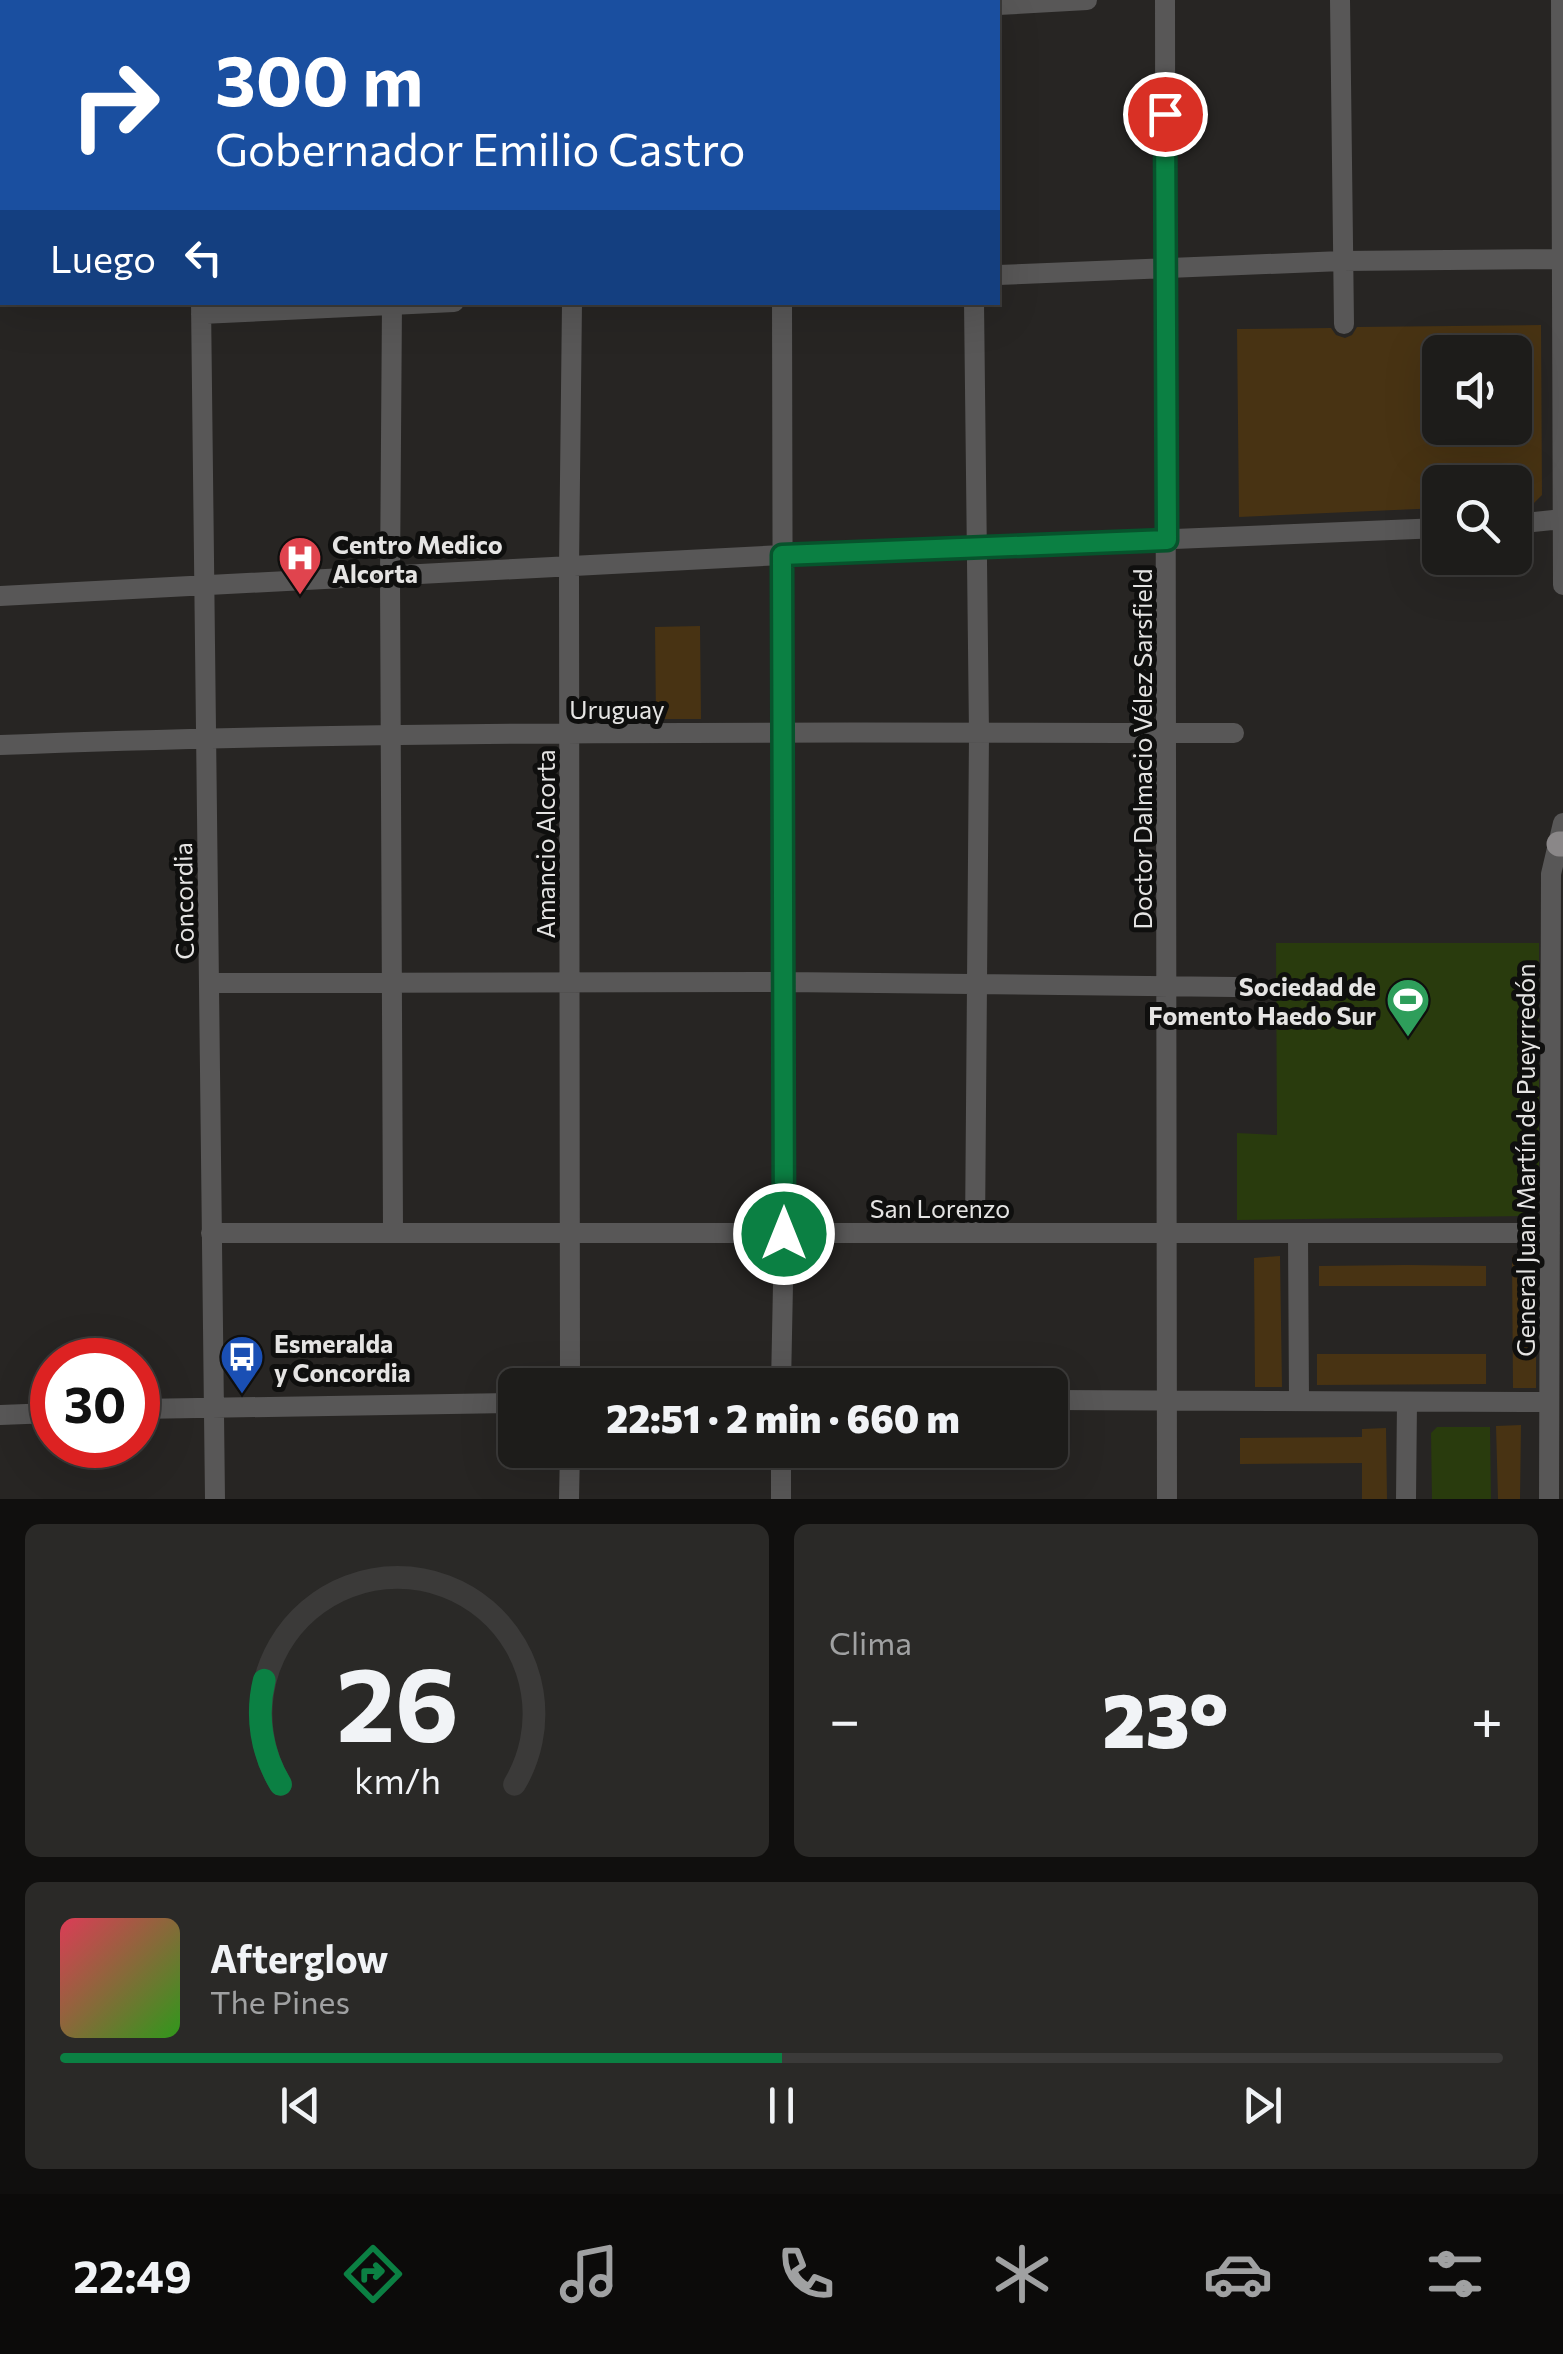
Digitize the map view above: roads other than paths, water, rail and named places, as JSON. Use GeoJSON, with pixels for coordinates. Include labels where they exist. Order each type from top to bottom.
{"type":"FeatureCollection","features":[{"type":"Feature","properties":{"kind":"street"},"geometry":{"type":"LineString","coordinates":[[1000,5],[1086,0]]}},
{"type":"Feature","properties":{"kind":"street","name":"Doctor Dalmacio Vélez Sarsfield"},"geometry":{"type":"LineString","coordinates":[[1165,0],[1166,1499]]}},
{"type":"Feature","properties":{"kind":"street"},"geometry":{"type":"LineString","coordinates":[[1340,0],[1344,324]]}},
{"type":"Feature","properties":{"kind":"street"},"geometry":{"type":"LineString","coordinates":[[1561,0],[1563,585]]}},
{"type":"Feature","properties":{"kind":"street"},"geometry":{"type":"LineString","coordinates":[[1000,275],[1342,260],[1560,259]]}},
{"type":"Feature","properties":{"kind":"street"},"geometry":{"type":"LineString","coordinates":[[201,308],[344,305]]}},
{"type":"Feature","properties":{"kind":"street"},"geometry":{"type":"LineString","coordinates":[[392,305],[393,1230]]}},
{"type":"Feature","properties":{"kind":"street","name":"Amancio Alcorta"},"geometry":{"type":"LineString","coordinates":[[570,1368],[572,305]]}},
{"type":"Feature","properties":{"kind":"street"},"geometry":{"type":"LineString","coordinates":[[781,1368],[782,305]]}},
{"type":"Feature","properties":{"kind":"street"},"geometry":{"type":"LineString","coordinates":[[974,305],[978,734],[975,1232]]}},
{"type":"Feature","properties":{"kind":"street","name":"Concordia"},"geometry":{"type":"LineString","coordinates":[[201,308],[215,1499]]}},
{"type":"Feature","properties":{"kind":"street"},"geometry":{"type":"LineString","coordinates":[[1532,522],[1563,519]]}},
{"type":"Feature","properties":{"kind":"street"},"geometry":{"type":"LineString","coordinates":[[0,596],[782,555],[1422,529]]}},
{"type":"Feature","properties":{"kind":"street","name":"Uruguay"},"geometry":{"type":"LineString","coordinates":[[0,745],[392,735],[1234,733]]}},
{"type":"Feature","properties":{"kind":"street","name":"General Juan Martín de Pueyrredón"},"geometry":{"type":"LineString","coordinates":[[1549,1499],[1550,1233],[1557,1204],[1551,874],[1562,837]]}},
{"type":"Feature","properties":{"kind":"street"},"geometry":{"type":"LineString","coordinates":[[208,984],[784,982],[1235,988]]}},
{"type":"Feature","properties":{"kind":"street","name":"San Lorenzo"},"geometry":{"type":"LineString","coordinates":[[211,1232],[1550,1233]]}},
{"type":"Feature","properties":{"kind":"street"},"geometry":{"type":"LineString","coordinates":[[1298,1234],[1299,1401]]}},
{"type":"Feature","properties":{"kind":"street"},"geometry":{"type":"LineString","coordinates":[[1068,1400],[1549,1402]]}},
{"type":"Feature","properties":{"kind":"street"},"geometry":{"type":"LineString","coordinates":[[1406,1499],[1407,1402]]}},
{"type":"Feature","properties":{"kind":"street"},"geometry":{"type":"LineString","coordinates":[[160,1408],[498,1403]]}},
{"type":"Feature","properties":{"kind":"street"},"geometry":{"type":"LineString","coordinates":[[0,1415],[30,1414]]}},
{"type":"Feature","properties":{"kind":"street"},"geometry":{"type":"LineString","coordinates":[[569,1499],[570,1468]]}},
{"type":"Feature","properties":{"kind":"street"},"geometry":{"type":"LineString","coordinates":[[781,1468],[781,1499]]}},
{"type":"Feature","properties":{"kind":"place","name":"Centro Medico Alcorta"},"geometry":{"type":"Point","coordinates":[300,596]}},
{"type":"Feature","properties":{"kind":"place","name":"Sociedad de Fomento Haedo Sur"},"geometry":{"type":"Point","coordinates":[1408,1038]}},
{"type":"Feature","properties":{"kind":"place","name":"Esmeralda y Concordia"},"geometry":{"type":"Point","coordinates":[242,1395]}}]}
